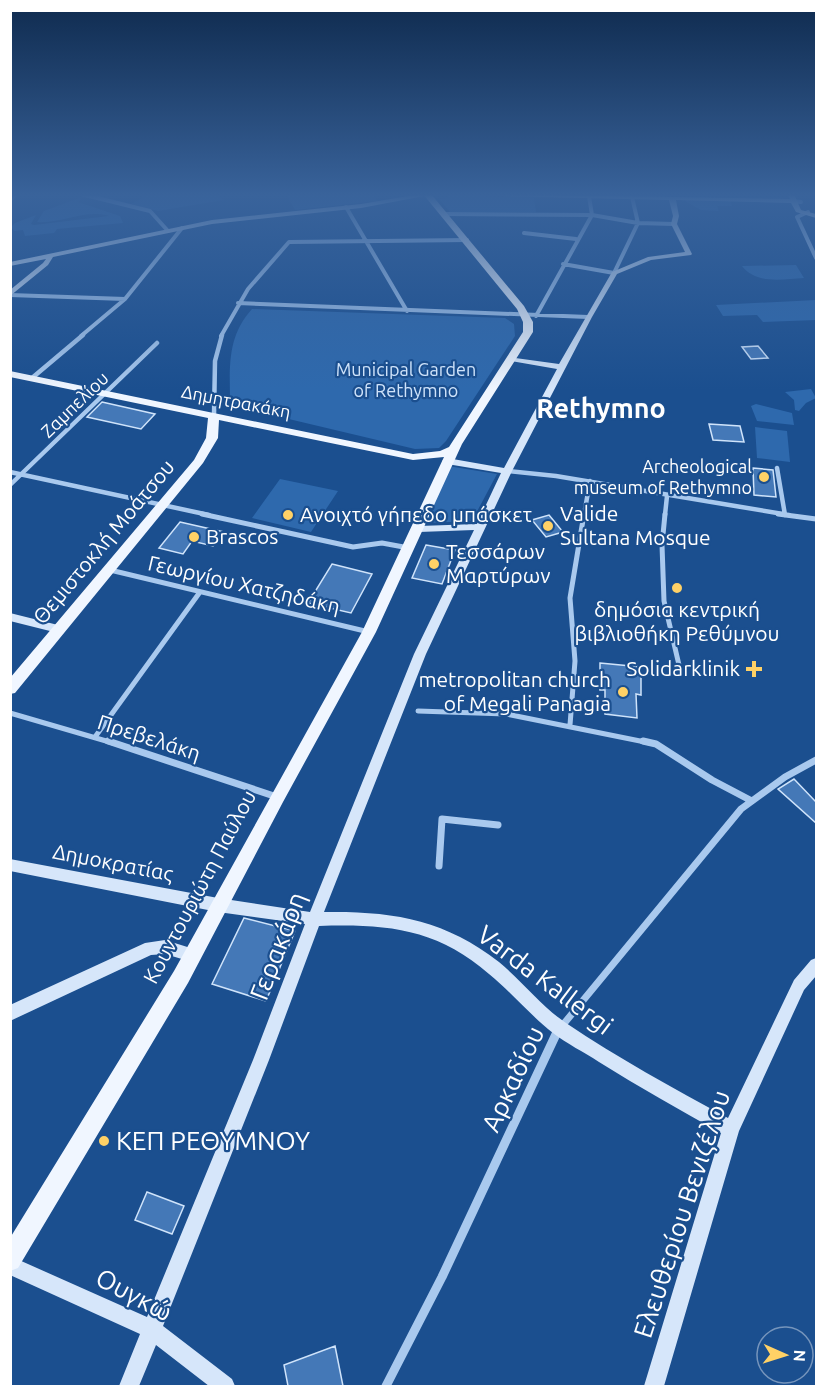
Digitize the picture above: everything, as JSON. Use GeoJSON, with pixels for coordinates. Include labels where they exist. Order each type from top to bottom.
{"type":"FeatureCollection","features":[{"type":"Feature","properties":{"kind":"main road"},"geometry":{"type":"LineString","coordinates":[[419,530],[447,461],[528,332],[531,315],[483,259]]}},
{"type":"Feature","properties":{"kind":"main road","name":"Δημητρακάκη"},"geometry":{"type":"LineString","coordinates":[[10,374],[413,457],[442,454],[454,449]]}},
{"type":"Feature","properties":{"kind":"main road","name":"Θεμιστοκλή Μοάτσου"},"geometry":{"type":"LineString","coordinates":[[10,688],[199,461],[212,438],[214,415]]}},
{"type":"Feature","properties":{"kind":"main road"},"geometry":{"type":"LineString","coordinates":[[413,457],[433,471],[438,481]]}},
{"type":"Feature","properties":{"kind":"main road","name":"Κουντουριώτη Παύλου"},"geometry":{"type":"LineString","coordinates":[[10,1260],[192,955],[276,796],[369,632],[419,530]]}},
{"type":"Feature","properties":{"kind":"street"},"geometry":{"type":"LineString","coordinates":[[10,264],[34,259]]}},
{"type":"Feature","properties":{"kind":"street"},"geometry":{"type":"LineString","coordinates":[[10,295],[46,264],[48,259]]}},
{"type":"Feature","properties":{"kind":"street"},"geometry":{"type":"LineString","coordinates":[[32,378],[125,298],[160,259]]}},
{"type":"Feature","properties":{"kind":"street"},"geometry":{"type":"LineString","coordinates":[[214,415],[218,347],[238,303],[273,259]]}},
{"type":"Feature","properties":{"kind":"street"},"geometry":{"type":"LineString","coordinates":[[377,259],[407,311]]}},
{"type":"Feature","properties":{"kind":"street"},"geometry":{"type":"LineString","coordinates":[[531,315],[565,259]]}},
{"type":"Feature","properties":{"kind":"street"},"geometry":{"type":"LineString","coordinates":[[419,530],[481,527],[561,367],[621,259]]}},
{"type":"Feature","properties":{"kind":"street"},"geometry":{"type":"LineString","coordinates":[[563,264],[615,273],[647,259]]}},
{"type":"Feature","properties":{"kind":"street"},"geometry":{"type":"LineString","coordinates":[[10,295],[125,298]]}},
{"type":"Feature","properties":{"kind":"street"},"geometry":{"type":"LineString","coordinates":[[238,303],[588,317]]}},
{"type":"Feature","properties":{"kind":"street","name":"Ζαμπελίου"},"geometry":{"type":"LineString","coordinates":[[10,485],[158,343]]}},
{"type":"Feature","properties":{"kind":"street"},"geometry":{"type":"LineString","coordinates":[[511,359],[561,367]]}},
{"type":"Feature","properties":{"kind":"street"},"geometry":{"type":"LineString","coordinates":[[447,461],[590,481],[816,521]]}},
{"type":"Feature","properties":{"kind":"street"},"geometry":{"type":"LineString","coordinates":[[777,468],[785,515]]}},
{"type":"Feature","properties":{"kind":"street"},"geometry":{"type":"LineString","coordinates":[[10,472],[354,547],[382,543],[410,548]]}},
{"type":"Feature","properties":{"kind":"street"},"geometry":{"type":"LineString","coordinates":[[570,725],[575,661],[570,598],[590,481]]}},
{"type":"Feature","properties":{"kind":"street"},"geometry":{"type":"LineString","coordinates":[[667,496],[662,545],[664,601],[679,665]]}},
{"type":"Feature","properties":{"kind":"street","name":"Γερακάρη"},"geometry":{"type":"LineString","coordinates":[[129,1386],[261,1060],[314,919],[420,654],[481,527]]}},
{"type":"Feature","properties":{"kind":"street","name":"Γεωργίου Χατζηδάκη"},"geometry":{"type":"LineString","coordinates":[[110,570],[369,632]]}},
{"type":"Feature","properties":{"kind":"street"},"geometry":{"type":"LineString","coordinates":[[95,737],[201,592]]}},
{"type":"Feature","properties":{"kind":"street"},"geometry":{"type":"LineString","coordinates":[[10,617],[58,629]]}},
{"type":"Feature","properties":{"kind":"street"},"geometry":{"type":"LineString","coordinates":[[418,711],[506,714],[656,744],[712,780],[750,800]]}},
{"type":"Feature","properties":{"kind":"street","name":"Πρεβελάκη"},"geometry":{"type":"LineString","coordinates":[[10,713],[95,737],[276,796]]}},
{"type":"Feature","properties":{"kind":"street","name":"Αρκαδίου"},"geometry":{"type":"LineString","coordinates":[[386,1386],[442,1277],[559,1028],[653,912],[750,800],[816,760]]}},
{"type":"Feature","properties":{"kind":"street"},"geometry":{"type":"LineString","coordinates":[[439,866],[442,819],[498,825]]}},
{"type":"Feature","properties":{"kind":"street","name":"Δημοκρατίας"},"geometry":{"type":"LineString","coordinates":[[10,865],[218,905],[314,919]]}},
{"type":"Feature","properties":{"kind":"street","name":"Varda Kallergi"},"geometry":{"type":"LineString","coordinates":[[314,919],[367,918],[409,924],[465,947],[494,968],[559,1028],[647,1082],[731,1129]]}},
{"type":"Feature","properties":{"kind":"street"},"geometry":{"type":"LineString","coordinates":[[10,1013],[150,948],[165,947],[192,955]]}},
{"type":"Feature","properties":{"kind":"street","name":"Ελευθερίου Βενιζέλου"},"geometry":{"type":"LineString","coordinates":[[654,1386],[731,1129],[800,985],[816,965]]}},
{"type":"Feature","properties":{"kind":"street","name":"Ουγκώ"},"geometry":{"type":"LineString","coordinates":[[10,1265],[151,1329],[225,1386]]}},
{"type":"Feature","properties":{"kind":"green space"},"geometry":{"type":"Polygon","coordinates":[[[796,265],[804,278],[771,280],[755,276],[742,266],[796,265]]]}},
{"type":"Feature","properties":{"kind":"green space"},"geometry":{"type":"Polygon","coordinates":[[[816,300],[816,320],[763,322],[757,315],[723,316],[716,305],[816,300]]]}},
{"type":"Feature","properties":{"kind":"green space","name":"Municipal Garden of Rethymno"},"geometry":{"type":"Polygon","coordinates":[[[252,309],[505,318],[514,324],[515,336],[446,441],[439,448],[415,449],[230,405],[231,354],[238,331],[252,309]]]}},
{"type":"Feature","properties":{"kind":"green space"},"geometry":{"type":"Polygon","coordinates":[[[811,389],[816,398],[806,403],[799,411],[795,410],[794,400],[785,392],[811,389]]]}},
{"type":"Feature","properties":{"kind":"green space"},"geometry":{"type":"Polygon","coordinates":[[[756,404],[792,413],[794,425],[757,421],[751,406],[756,404]]]}},
{"type":"Feature","properties":{"kind":"green space"},"geometry":{"type":"Polygon","coordinates":[[[755,427],[787,431],[790,462],[757,458],[755,427]]]}},
{"type":"Feature","properties":{"kind":"green space"},"geometry":{"type":"Polygon","coordinates":[[[448,466],[497,474],[472,521],[427,523],[448,466]]]}},
{"type":"Feature","properties":{"kind":"green space"},"geometry":{"type":"Polygon","coordinates":[[[280,479],[338,491],[311,532],[252,518],[280,479]]]}},
{"type":"Feature","properties":{"kind":"building"},"geometry":{"type":"Polygon","coordinates":[[[758,346],[768,358],[751,359],[742,347],[758,346]]]}},
{"type":"Feature","properties":{"kind":"building"},"geometry":{"type":"Polygon","coordinates":[[[102,402],[155,414],[141,429],[87,417],[102,402]]]}},
{"type":"Feature","properties":{"kind":"building"},"geometry":{"type":"Polygon","coordinates":[[[709,424],[740,426],[744,442],[713,440],[709,424]]]}},
{"type":"Feature","properties":{"kind":"building","name":"Archeological museum of Rethymno"},"geometry":{"type":"Polygon","coordinates":[[[753,468],[773,470],[776,497],[754,495],[753,468]]]}},
{"type":"Feature","properties":{"kind":"building","name":"Valide Sultana Mosque"},"geometry":{"type":"Polygon","coordinates":[[[549,515],[563,532],[546,537],[532,520],[549,515]]]}},
{"type":"Feature","properties":{"kind":"building","name":"Brascos"},"geometry":{"type":"Polygon","coordinates":[[[180,522],[224,532],[213,546],[192,541],[183,554],[159,548],[180,522]]]}},
{"type":"Feature","properties":{"kind":"building","name":"Τεσσάρων Μαρτύρων"},"geometry":{"type":"Polygon","coordinates":[[[426,545],[455,550],[442,584],[412,578],[426,545]]]}},
{"type":"Feature","properties":{"kind":"building"},"geometry":{"type":"Polygon","coordinates":[[[332,564],[372,574],[351,613],[308,603],[332,564]]]}},
{"type":"Feature","properties":{"kind":"building","name":"metropolitan church of Megali Panagia"},"geometry":{"type":"Polygon","coordinates":[[[600,663],[641,667],[641,695],[636,694],[637,718],[605,714],[605,690],[600,690],[600,663]]]}},
{"type":"Feature","properties":{"kind":"building"},"geometry":{"type":"Polygon","coordinates":[[[794,779],[816,802],[816,823],[778,789],[794,779]]]}},
{"type":"Feature","properties":{"kind":"building"},"geometry":{"type":"Polygon","coordinates":[[[244,918],[295,931],[266,1001],[212,984],[244,918]]]}},
{"type":"Feature","properties":{"kind":"building"},"geometry":{"type":"Polygon","coordinates":[[[147,1192],[184,1206],[172,1234],[135,1220],[147,1192]]]}},
{"type":"Feature","properties":{"kind":"building"},"geometry":{"type":"Polygon","coordinates":[[[335,1346],[343,1386],[288,1386],[284,1365],[335,1346]]]}},
{"type":"Feature","properties":{"kind":"place","name":"Archeological museum of Rethymno"},"geometry":{"type":"Point","coordinates":[764,477]}},
{"type":"Feature","properties":{"kind":"place","name":"Ανοιχτό γήπεδο μπάσκετ"},"geometry":{"type":"Point","coordinates":[288,515]}},
{"type":"Feature","properties":{"kind":"place","name":"Valide Sultana Mosque"},"geometry":{"type":"Point","coordinates":[548,526]}},
{"type":"Feature","properties":{"kind":"place","name":"Brascos"},"geometry":{"type":"Point","coordinates":[194,537]}},
{"type":"Feature","properties":{"kind":"place","name":"Τεσσάρων Μαρτύρων"},"geometry":{"type":"Point","coordinates":[434,564]}},
{"type":"Feature","properties":{"kind":"place","name":"δημόσια κεντρική βιβλιοθήκη Ρεθύμνου"},"geometry":{"type":"Point","coordinates":[677,588]}},
{"type":"Feature","properties":{"kind":"place","name":"Solidarklinik"},"geometry":{"type":"Point","coordinates":[754,669]}},
{"type":"Feature","properties":{"kind":"place","name":"metropolitan church of Megali Panagia"},"geometry":{"type":"Point","coordinates":[623,692]}},
{"type":"Feature","properties":{"kind":"place","name":"ΚΕΠ ΡΕΘΥΜΝΟΥ"},"geometry":{"type":"Point","coordinates":[104,1141]}},
{"type":"Feature","properties":{"kind":"district","name":"Rethymno"},"geometry":{"type":"Point","coordinates":[601,409]}}]}
